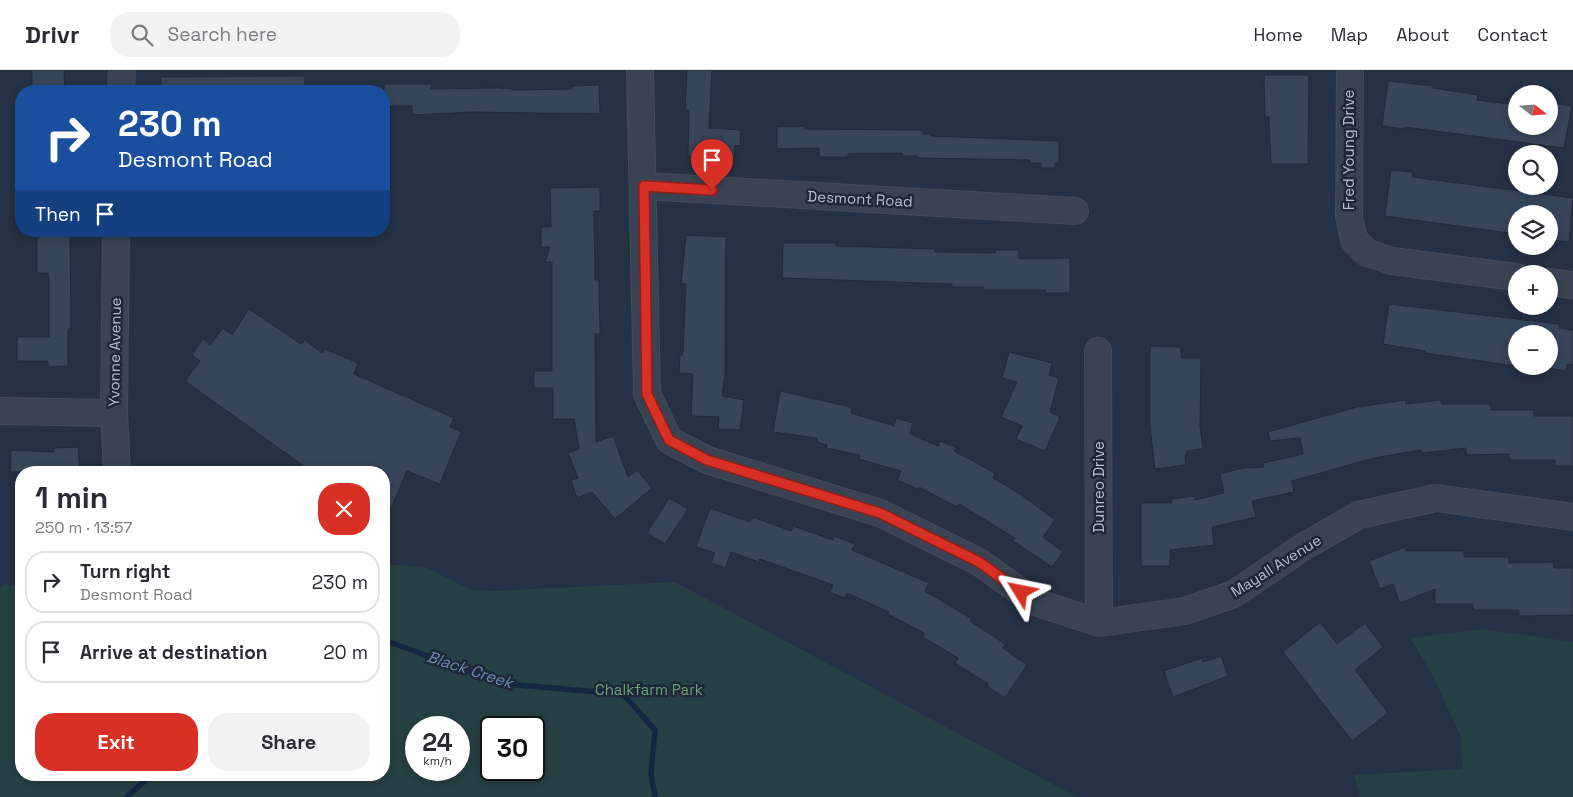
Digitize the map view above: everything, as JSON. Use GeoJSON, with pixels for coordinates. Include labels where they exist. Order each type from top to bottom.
{"type":"FeatureCollection","features":[{"type":"Feature","properties":{"kind":"street"},"geometry":{"type":"LineString","coordinates":[[121,85],[122,70]]}},
{"type":"Feature","properties":{"kind":"street","name":"Mayall Avenue"},"geometry":{"type":"LineString","coordinates":[[640,70],[647,394],[669,440],[707,460],[880,513],[979,562],[1035,602],[1099,623],[1185,610],[1234,594],[1303,547],[1359,515],[1436,498],[1573,516]]}},
{"type":"Feature","properties":{"kind":"street","name":"Fred Young Drive"},"geometry":{"type":"LineString","coordinates":[[1350,70],[1349,216],[1354,240],[1367,253],[1392,261],[1508,277]]}},
{"type":"Feature","properties":{"kind":"street","name":"Desmont Road"},"geometry":{"type":"LineString","coordinates":[[644,186],[1076,211]]}},
{"type":"Feature","properties":{"kind":"street","name":"Yvonne Avenue"},"geometry":{"type":"LineString","coordinates":[[116,237],[114,413],[117,466]]}},
{"type":"Feature","properties":{"kind":"street"},"geometry":{"type":"LineString","coordinates":[[1558,283],[1573,285]]}},
{"type":"Feature","properties":{"kind":"street","name":"Dunreo Drive"},"geometry":{"type":"LineString","coordinates":[[1098,351],[1099,623]]}},
{"type":"Feature","properties":{"kind":"street"},"geometry":{"type":"LineString","coordinates":[[0,411],[114,413]]}},
{"type":"Feature","properties":{"kind":"green space","name":"Chalkfarm Park"},"geometry":{"type":"Polygon","coordinates":[[[390,564],[425,567],[471,590],[494,591],[675,582],[1077,797],[0,797],[0,587],[5,584],[15,586],[15,781],[390,781],[390,564]]]}},
{"type":"Feature","properties":{"kind":"green space"},"geometry":{"type":"Polygon","coordinates":[[[1482,629],[1573,642],[1573,797],[1360,797],[1354,775],[1462,769],[1461,737],[1432,674],[1410,638],[1482,629]]]}},
{"type":"Feature","properties":{"kind":"building"},"geometry":{"type":"Polygon","coordinates":[[[32,70],[64,70],[65,85],[32,85],[32,70]]]}},
{"type":"Feature","properties":{"kind":"building"},"geometry":{"type":"Polygon","coordinates":[[[687,70],[712,70],[709,128],[741,130],[740,146],[735,145],[734,158],[688,156],[689,116],[688,110],[685,110],[687,70]]]}},
{"type":"Feature","properties":{"kind":"building"},"geometry":{"type":"Polygon","coordinates":[[[1264,75],[1309,75],[1308,164],[1271,164],[1269,117],[1265,117],[1264,75]]]}},
{"type":"Feature","properties":{"kind":"building"},"geometry":{"type":"Polygon","coordinates":[[[305,76],[305,85],[161,85],[161,77],[305,76]]]}},
{"type":"Feature","properties":{"kind":"building"},"geometry":{"type":"Polygon","coordinates":[[[1388,81],[1433,86],[1433,88],[1478,95],[1477,100],[1508,104],[1508,135],[1558,135],[1558,104],[1572,106],[1564,148],[1558,147],[1558,145],[1541,145],[1405,127],[1405,129],[1382,126],[1388,81]]]}},
{"type":"Feature","properties":{"kind":"building"},"geometry":{"type":"Polygon","coordinates":[[[431,84],[431,89],[498,88],[512,90],[572,89],[572,86],[599,85],[600,114],[473,112],[412,115],[412,106],[390,106],[390,85],[384,85],[431,84]]]}},
{"type":"Feature","properties":{"kind":"building"},"geometry":{"type":"Polygon","coordinates":[[[804,126],[804,129],[923,130],[923,134],[931,134],[931,136],[1059,141],[1059,163],[1055,163],[1055,168],[1041,168],[1041,163],[1030,163],[1030,160],[917,158],[917,156],[902,156],[902,153],[848,154],[848,157],[819,157],[819,148],[777,149],[777,127],[804,126]]]}},
{"type":"Feature","properties":{"kind":"building"},"geometry":{"type":"Polygon","coordinates":[[[1391,170],[1413,172],[1412,177],[1508,190],[1508,195],[1550,195],[1573,198],[1569,242],[1558,241],[1558,205],[1508,205],[1508,233],[1385,216],[1391,170]]]}},
{"type":"Feature","properties":{"kind":"building"},"geometry":{"type":"Polygon","coordinates":[[[600,187],[600,211],[594,211],[595,280],[599,280],[600,334],[595,334],[596,442],[613,436],[628,477],[637,470],[652,488],[615,519],[592,492],[577,498],[571,480],[578,478],[568,453],[579,449],[574,419],[553,419],[553,388],[534,388],[534,371],[552,371],[552,262],[545,262],[550,247],[541,247],[541,227],[551,227],[550,188],[600,187]]]}},
{"type":"Feature","properties":{"kind":"building"},"geometry":{"type":"Polygon","coordinates":[[[686,235],[726,237],[725,374],[722,396],[744,400],[740,430],[718,429],[719,417],[691,416],[693,374],[679,373],[680,355],[682,355],[683,351],[686,284],[681,284],[686,235]]]}},
{"type":"Feature","properties":{"kind":"building"},"geometry":{"type":"Polygon","coordinates":[[[37,237],[70,237],[71,329],[68,329],[68,366],[48,367],[48,361],[17,361],[17,337],[49,337],[48,273],[37,273],[37,237]]]}},
{"type":"Feature","properties":{"kind":"building"},"geometry":{"type":"Polygon","coordinates":[[[783,243],[836,243],[836,246],[935,249],[935,252],[995,253],[995,250],[1019,250],[1019,259],[1070,258],[1070,293],[1046,293],[1046,290],[983,290],[984,287],[952,287],[952,284],[782,278],[783,243]]]}},
{"type":"Feature","properties":{"kind":"building"},"geometry":{"type":"Polygon","coordinates":[[[1389,304],[1559,324],[1559,328],[1573,330],[1573,365],[1567,364],[1566,371],[1558,370],[1558,325],[1508,325],[1508,365],[1425,353],[1425,351],[1383,344],[1389,304]]]}},
{"type":"Feature","properties":{"kind":"building"},"geometry":{"type":"Polygon","coordinates":[[[249,309],[301,344],[305,340],[322,353],[325,349],[358,363],[354,374],[454,418],[450,427],[461,432],[440,484],[407,471],[390,511],[390,466],[304,466],[185,381],[200,361],[192,355],[203,339],[210,345],[223,328],[232,335],[249,309]]]}},
{"type":"Feature","properties":{"kind":"building"},"geometry":{"type":"Polygon","coordinates":[[[1150,346],[1181,347],[1181,358],[1201,358],[1200,426],[1203,449],[1187,451],[1187,455],[1185,455],[1186,465],[1155,469],[1150,427],[1150,346]]]}},
{"type":"Feature","properties":{"kind":"building"},"geometry":{"type":"Polygon","coordinates":[[[1009,352],[1052,363],[1049,375],[1059,378],[1050,412],[1060,417],[1045,451],[1016,439],[1022,426],[1001,417],[1017,382],[1002,378],[1009,352]]]}},
{"type":"Feature","properties":{"kind":"building"},"geometry":{"type":"Polygon","coordinates":[[[780,391],[846,406],[852,408],[851,413],[894,426],[896,418],[913,423],[910,434],[938,446],[940,441],[957,448],[954,451],[995,473],[993,478],[1023,496],[1055,520],[1043,537],[1063,552],[1052,567],[1013,541],[1015,538],[959,504],[957,507],[919,487],[918,489],[897,480],[901,471],[859,459],[860,455],[826,448],[827,445],[817,442],[817,438],[773,432],[780,391]]]}},
{"type":"Feature","properties":{"kind":"building"},"geometry":{"type":"Polygon","coordinates":[[[1405,400],[1406,404],[1441,400],[1442,404],[1491,404],[1491,410],[1534,410],[1534,416],[1573,416],[1573,466],[1555,466],[1555,460],[1509,460],[1509,454],[1466,455],[1466,448],[1422,453],[1421,450],[1374,458],[1292,481],[1294,492],[1252,501],[1256,517],[1212,527],[1214,545],[1170,550],[1170,566],[1141,566],[1141,503],[1172,503],[1171,499],[1195,496],[1195,500],[1224,493],[1220,474],[1243,468],[1264,467],[1263,463],[1303,454],[1300,438],[1270,441],[1268,432],[1357,407],[1405,400]]]}},
{"type":"Feature","properties":{"kind":"building"},"geometry":{"type":"Polygon","coordinates":[[[78,447],[80,466],[15,466],[15,472],[10,472],[11,450],[54,452],[53,448],[78,447]]]}},
{"type":"Feature","properties":{"kind":"building"},"geometry":{"type":"Polygon","coordinates":[[[669,498],[688,509],[665,544],[647,533],[669,498]]]}},
{"type":"Feature","properties":{"kind":"building"},"geometry":{"type":"Polygon","coordinates":[[[710,508],[750,522],[753,517],[791,531],[793,526],[833,540],[834,536],[855,544],[852,550],[929,583],[925,591],[972,619],[970,621],[1005,644],[1003,648],[1027,665],[1005,698],[987,686],[988,684],[955,663],[958,658],[923,637],[924,633],[888,614],[889,612],[847,593],[845,598],[830,592],[833,585],[760,559],[759,562],[731,552],[725,568],[711,563],[715,553],[696,547],[710,508]]]}},
{"type":"Feature","properties":{"kind":"building"},"geometry":{"type":"Polygon","coordinates":[[[1405,547],[1406,551],[1464,551],[1464,557],[1509,557],[1509,563],[1554,562],[1554,568],[1573,568],[1573,615],[1519,616],[1519,610],[1473,610],[1473,604],[1435,604],[1435,589],[1400,603],[1393,584],[1380,589],[1369,561],[1405,547]]]}},
{"type":"Feature","properties":{"kind":"building"},"geometry":{"type":"Polygon","coordinates":[[[1320,622],[1337,644],[1365,623],[1383,647],[1355,670],[1388,713],[1352,741],[1283,652],[1320,622]]]}},
{"type":"Feature","properties":{"kind":"building"},"geometry":{"type":"Polygon","coordinates":[[[1221,656],[1228,676],[1173,697],[1164,671],[1202,658],[1203,662],[1221,656]]]}},
{"type":"Feature","properties":{"kind":"waterway","name":"Black Creek"},"geometry":{"type":"LineString","coordinates":[[390,642],[505,684],[623,694],[655,730],[651,774],[655,797]]}},
{"type":"Feature","properties":{"kind":"waterway","name":"Black Creek"},"geometry":{"type":"LineString","coordinates":[[126,797],[145,781]]}},
{"type":"Feature","properties":{"kind":"route"},"geometry":{"type":"LineString","coordinates":[[712,190],[644,186],[647,394],[669,440],[707,460],[880,513],[979,562],[1021,592]]}}]}
